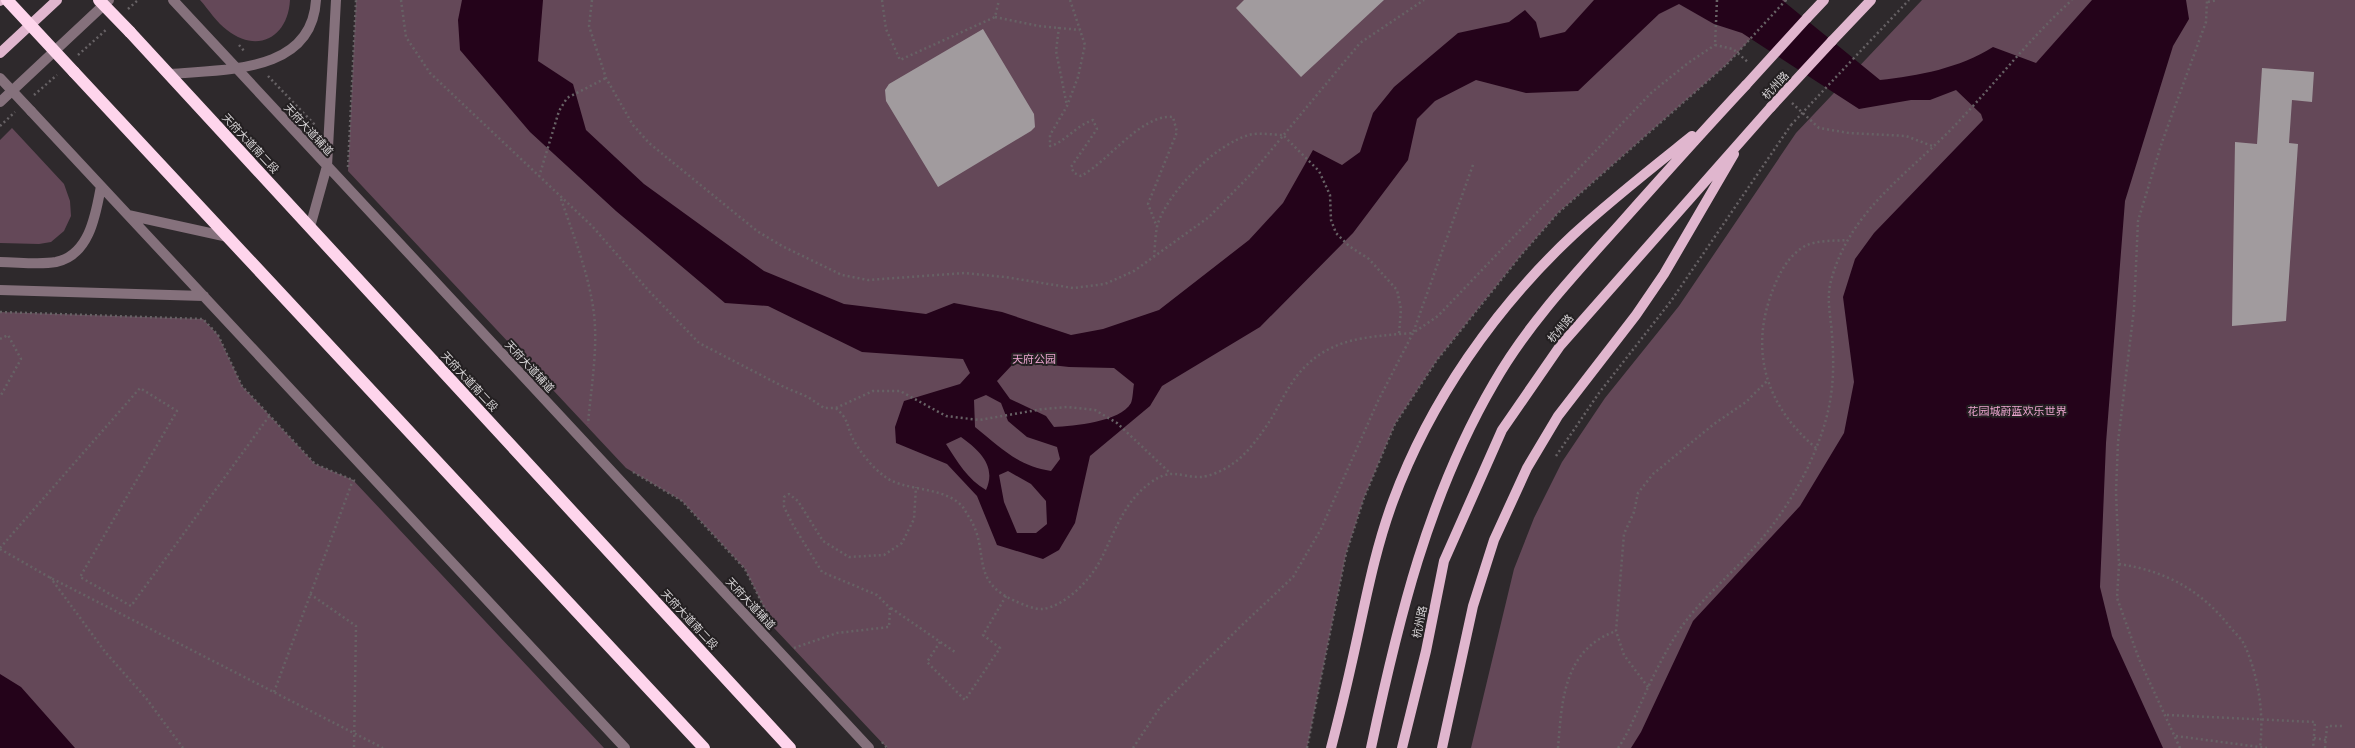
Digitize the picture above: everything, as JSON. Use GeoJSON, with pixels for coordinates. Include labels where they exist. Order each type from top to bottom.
{"type":"FeatureCollection","features":[{"type":"Feature","properties":{"kind":"highway"},"geometry":{"type":"LineString","coordinates":[[7,0],[704,748]]}},
{"type":"Feature","properties":{"kind":"highway","name":"天府大道南二段"},"geometry":{"type":"LineString","coordinates":[[99,0],[170,74],[790,748]]}},
{"type":"Feature","properties":{"kind":"main road"},"geometry":{"type":"LineString","coordinates":[[0,53],[57,0]]}},
{"type":"Feature","properties":{"kind":"main road","name":"杭州路"},"geometry":{"type":"LineString","coordinates":[[1371,748],[1395,638],[1420,547],[1450,466],[1494,381],[1532,328],[1587,260],[1824,0]]}},
{"type":"Feature","properties":{"kind":"main road","name":"杭州路"},"geometry":{"type":"LineString","coordinates":[[1402,748],[1426,651],[1444,562],[1502,430],[1560,346],[1745,135],[1871,0]]}},
{"type":"Feature","properties":{"kind":"main road"},"geometry":{"type":"LineString","coordinates":[[1331,748],[1351,665],[1370,572],[1393,501],[1423,432],[1456,374],[1496,319],[1543,265],[1614,199],[1717,116]]}},
{"type":"Feature","properties":{"kind":"main road"},"geometry":{"type":"LineString","coordinates":[[1442,748],[1473,606],[1494,540],[1527,468],[1558,416],[1636,315],[1664,274],[1745,135]]}},
{"type":"Feature","properties":{"kind":"street"},"geometry":{"type":"LineString","coordinates":[[0,102],[109,0]]}},
{"type":"Feature","properties":{"kind":"street","name":"天府大道辅道"},"geometry":{"type":"LineString","coordinates":[[172,0],[869,748]]}},
{"type":"Feature","properties":{"kind":"street"},"geometry":{"type":"LineString","coordinates":[[170,74],[236,68],[276,60],[302,40],[310,27],[316,0]]}},
{"type":"Feature","properties":{"kind":"street"},"geometry":{"type":"LineString","coordinates":[[310,227],[327,166],[330,141],[336,0]]}},
{"type":"Feature","properties":{"kind":"street"},"geometry":{"type":"LineString","coordinates":[[0,78],[625,748]]}},
{"type":"Feature","properties":{"kind":"street"},"geometry":{"type":"LineString","coordinates":[[0,262],[57,262],[75,252],[90,234],[96,214],[101,186]]}},
{"type":"Feature","properties":{"kind":"street"},"geometry":{"type":"LineString","coordinates":[[128,215],[228,237]]}},
{"type":"Feature","properties":{"kind":"street"},"geometry":{"type":"LineString","coordinates":[[0,290],[204,296]]}},
{"type":"Feature","properties":{"kind":"path"},"geometry":{"type":"LineString","coordinates":[[348,171],[356,0]]}},
{"type":"Feature","properties":{"kind":"path"},"geometry":{"type":"LineString","coordinates":[[401,0],[406,37],[430,73],[592,226],[649,291],[699,343],[772,381],[808,397],[824,408],[836,408],[873,391],[900,391],[946,416],[979,420],[1043,409],[1068,407],[1095,410],[1117,423],[1169,472],[1202,477],[1231,465],[1261,436],[1295,378],[1310,362],[1334,345],[1367,336],[1413,333],[1438,316],[1652,94],[1688,63],[1715,45],[1733,49],[1750,65]]}},
{"type":"Feature","properties":{"kind":"path"},"geometry":{"type":"LineString","coordinates":[[592,0],[589,26],[606,78],[633,125],[648,143],[757,231],[782,246],[842,275],[868,280],[964,273],[1005,276],[1073,288],[1105,284],[1134,271],[1209,217],[1253,172],[1360,43],[1424,0]]}},
{"type":"Feature","properties":{"kind":"path"},"geometry":{"type":"LineString","coordinates":[[882,0],[886,29],[900,60],[995,17],[1039,26],[1080,30]]}},
{"type":"Feature","properties":{"kind":"path"},"geometry":{"type":"LineString","coordinates":[[995,17],[998,0]]}},
{"type":"Feature","properties":{"kind":"path"},"geometry":{"type":"LineString","coordinates":[[1070,0],[1085,45],[1078,77],[1067,106],[1050,135],[1050,146],[1057,145],[1080,125],[1093,120],[1097,129],[1071,167],[1074,173],[1081,176],[1095,168],[1130,136],[1162,116],[1172,117],[1177,132],[1148,204],[1157,227]]}},
{"type":"Feature","properties":{"kind":"path"},"geometry":{"type":"LineString","coordinates":[[1715,45],[1714,30],[1717,0]]}},
{"type":"Feature","properties":{"kind":"path"},"geometry":{"type":"LineString","coordinates":[[1727,64],[1786,0]]}},
{"type":"Feature","properties":{"kind":"path"},"geometry":{"type":"LineString","coordinates":[[1556,456],[1599,393],[1672,301],[1791,125],[1908,0]]}},
{"type":"Feature","properties":{"kind":"path"},"geometry":{"type":"LineString","coordinates":[[1618,748],[1676,635],[1697,606],[1753,549],[1789,501],[1816,448],[1825,426],[1832,400],[1832,334],[1828,310],[1830,284],[1846,240],[1867,209],[1935,147],[1970,111],[2018,54],[2072,0]]}},
{"type":"Feature","properties":{"kind":"path"},"geometry":{"type":"LineString","coordinates":[[2180,748],[2167,715],[2139,659],[2117,598],[2119,564],[2116,492],[2118,442],[2134,309],[2138,221],[2160,150],[2206,22],[2208,1],[2217,0]]}},
{"type":"Feature","properties":{"kind":"path"},"geometry":{"type":"LineString","coordinates":[[1059,27],[1056,51],[1067,106]]}},
{"type":"Feature","properties":{"kind":"path"},"geometry":{"type":"LineString","coordinates":[[239,45],[348,161]]}},
{"type":"Feature","properties":{"kind":"path"},"geometry":{"type":"LineString","coordinates":[[539,177],[559,111],[567,98],[606,78]]}},
{"type":"Feature","properties":{"kind":"path"},"geometry":{"type":"LineString","coordinates":[[1790,102],[1819,128],[1849,133],[1906,136],[1935,147]]}},
{"type":"Feature","properties":{"kind":"path"},"geometry":{"type":"LineString","coordinates":[[1154,258],[1157,227],[1164,209],[1188,179],[1214,153],[1250,135],[1283,135],[1319,172],[1330,195],[1331,220],[1336,233],[1349,246],[1369,259],[1397,290],[1400,309],[1399,334]]}},
{"type":"Feature","properties":{"kind":"path"},"geometry":{"type":"LineString","coordinates":[[1133,748],[1161,706],[1241,626],[1293,577],[1321,529],[1378,401],[1413,333],[1474,162]]}},
{"type":"Feature","properties":{"kind":"path"},"geometry":{"type":"LineString","coordinates":[[561,198],[586,270],[594,315],[594,359],[588,427],[582,421]]}},
{"type":"Feature","properties":{"kind":"path"},"geometry":{"type":"LineString","coordinates":[[1816,448],[1786,419],[1768,381],[1761,351],[1763,326],[1770,298],[1780,274],[1791,257],[1804,247],[1816,242],[1846,240]]}},
{"type":"Feature","properties":{"kind":"path"},"geometry":{"type":"LineString","coordinates":[[0,312],[203,319],[218,335],[242,386],[315,464],[353,480],[359,485]]}},
{"type":"Feature","properties":{"kind":"path"},"geometry":{"type":"LineString","coordinates":[[0,338],[8,335],[21,359],[0,397]]}},
{"type":"Feature","properties":{"kind":"path"},"geometry":{"type":"LineString","coordinates":[[1648,687],[1624,655],[1616,631],[1624,534],[1634,512],[1638,493],[1653,474],[1714,424],[1738,410],[1768,381]]}},
{"type":"Feature","properties":{"kind":"path"},"geometry":{"type":"LineString","coordinates":[[270,415],[131,606],[80,577],[177,411],[140,388],[0,548],[49,577],[383,748]]}},
{"type":"Feature","properties":{"kind":"path"},"geometry":{"type":"LineString","coordinates":[[836,408],[846,418],[853,438],[865,457],[885,478],[940,493],[960,504],[972,522],[980,541],[982,571],[993,587],[1015,601],[1041,609],[1059,604],[1084,583],[1100,562],[1117,523],[1131,500],[1151,482],[1169,472]]}},
{"type":"Feature","properties":{"kind":"path"},"geometry":{"type":"LineString","coordinates":[[626,468],[682,501],[745,569],[774,628]]}},
{"type":"Feature","properties":{"kind":"path"},"geometry":{"type":"LineString","coordinates":[[274,692],[353,480]]}},
{"type":"Feature","properties":{"kind":"path"},"geometry":{"type":"LineString","coordinates":[[916,487],[914,519],[902,543],[884,555],[849,557],[823,541],[798,502],[790,494],[784,497],[784,507],[793,525],[822,572],[877,594],[890,608],[955,652]]}},
{"type":"Feature","properties":{"kind":"path"},"geometry":{"type":"LineString","coordinates":[[2119,564],[2141,568],[2172,580],[2198,593],[2222,617],[2244,645],[2257,678],[2261,719],[2260,748]]}},
{"type":"Feature","properties":{"kind":"path"},"geometry":{"type":"LineString","coordinates":[[49,577],[106,653],[146,698],[183,748]]}},
{"type":"Feature","properties":{"kind":"path"},"geometry":{"type":"LineString","coordinates":[[310,594],[356,626],[354,748]]}},
{"type":"Feature","properties":{"kind":"path"},"geometry":{"type":"LineString","coordinates":[[940,642],[927,662],[965,700],[1000,648],[983,636],[1006,596]]}},
{"type":"Feature","properties":{"kind":"path"},"geometry":{"type":"LineString","coordinates":[[794,648],[837,633],[889,627],[890,608]]}},
{"type":"Feature","properties":{"kind":"path"},"geometry":{"type":"LineString","coordinates":[[1558,748],[1562,697],[1570,676],[1590,646],[1602,636],[1616,631]]}},
{"type":"Feature","properties":{"kind":"path"},"geometry":{"type":"LineString","coordinates":[[789,643],[799,654]]}},
{"type":"Feature","properties":{"kind":"path"},"geometry":{"type":"LineString","coordinates":[[2167,715],[2315,722],[2313,748]]}},
{"type":"Feature","properties":{"kind":"path"},"geometry":{"type":"LineString","coordinates":[[2325,748],[2327,726],[2344,726]]}},
{"type":"Feature","properties":{"kind":"path"},"geometry":{"type":"LineString","coordinates":[[2175,736],[2267,748]]}},
{"type":"Feature","properties":{"kind":"path"},"geometry":{"type":"LineString","coordinates":[[877,737],[888,748]]}},
{"type":"Feature","properties":{"kind":"path"},"geometry":{"type":"LineString","coordinates":[[2314,738],[2326,740]]}},
{"type":"Feature","properties":{"kind":"green space"},"geometry":{"type":"Polygon","coordinates":[[[200,0],[290,0],[288,13],[284,24],[277,32],[269,38],[260,41],[250,41],[239,37],[223,27],[200,0]]]}},
{"type":"Feature","properties":{"kind":"green space","name":"天府公园"},"geometry":{"type":"Polygon","coordinates":[[[356,0],[1787,0],[1727,64],[1558,213],[1522,254],[1437,360],[1395,424],[1364,498],[1346,554],[1307,748],[887,748],[774,628],[745,569],[682,501],[626,468],[348,171],[356,0]]]}},
{"type":"Feature","properties":{"kind":"green space","name":"花园城蔚蓝欢乐世界"},"geometry":{"type":"Polygon","coordinates":[[[1922,0],[2355,0],[2355,748],[1471,748],[1514,569],[1534,518],[1562,462],[1605,398],[1679,306],[1796,133],[1922,0]]]}},
{"type":"Feature","properties":{"kind":"green space"},"geometry":{"type":"Polygon","coordinates":[[[12,128],[64,184],[70,201],[71,216],[64,231],[51,242],[39,244],[0,243],[0,140],[12,128]]]}},
{"type":"Feature","properties":{"kind":"green space"},"geometry":{"type":"Polygon","coordinates":[[[0,312],[203,319],[218,335],[242,386],[315,464],[353,480],[604,748],[0,748],[0,312]]]}},
{"type":"Feature","properties":{"kind":"shaded area"},"geometry":{"type":"Polygon","coordinates":[[[462,0],[543,0],[538,61],[573,84],[586,130],[644,184],[764,271],[844,304],[926,314],[954,303],[1002,312],[1071,335],[1103,329],[1159,310],[1249,240],[1283,203],[1313,150],[1342,165],[1360,152],[1373,113],[1394,87],[1458,33],[1509,22],[1525,10],[1536,22],[1540,38],[1565,32],[1594,0],[1782,0],[1880,80],[1909,76],[1953,66],[1993,47],[2036,63],[2092,0],[2186,0],[2189,19],[2173,46],[2125,201],[2106,443],[2100,587],[2112,636],[2163,748],[1631,748],[1641,732],[1693,621],[1800,506],[1844,433],[1854,382],[1843,297],[1855,259],[1874,233],[1983,120],[1981,114],[1956,90],[1930,100],[1911,100],[1859,109],[1742,33],[1714,24],[1679,4],[1659,14],[1578,91],[1526,93],[1476,80],[1435,101],[1417,119],[1408,160],[1353,233],[1260,327],[1162,386],[1150,406],[1090,456],[1075,523],[1059,550],[1043,559],[997,545],[977,496],[947,464],[896,443],[895,427],[904,401],[960,384],[970,373],[963,359],[862,352],[768,306],[725,303],[616,211],[530,132],[460,50],[458,20],[462,0]],[[1033,363],[1013,364],[997,381],[1010,399],[1046,416],[1054,427],[1073,426],[1107,419],[1117,415],[1132,401],[1134,384],[1114,368],[1069,367],[1033,363]],[[986,395],[974,400],[975,427],[1010,455],[1039,469],[1051,471],[1060,459],[1057,447],[1027,437],[1008,421],[1001,403],[986,395]],[[961,437],[946,444],[968,476],[986,490],[989,481],[988,466],[980,453],[961,437]],[[1008,471],[999,475],[1004,502],[1017,533],[1036,533],[1047,524],[1046,501],[1031,484],[1008,471]]]}},
{"type":"Feature","properties":{"kind":"shaded area"},"geometry":{"type":"Polygon","coordinates":[[[0,674],[21,687],[75,748],[0,748],[0,674]]]}},
{"type":"Feature","properties":{"kind":"building"},"geometry":{"type":"Polygon","coordinates":[[[1244,0],[1384,0],[1301,77],[1236,8],[1244,0]]]}},
{"type":"Feature","properties":{"kind":"building"},"geometry":{"type":"Polygon","coordinates":[[[983,29],[1034,114],[1035,127],[1031,131],[938,187],[886,101],[885,90],[889,84],[983,29]]]}},
{"type":"Feature","properties":{"kind":"building"},"geometry":{"type":"Polygon","coordinates":[[[2262,68],[2314,72],[2312,102],[2292,100],[2289,143],[2298,144],[2286,321],[2232,326],[2235,142],[2257,144],[2262,68]]]}}]}
